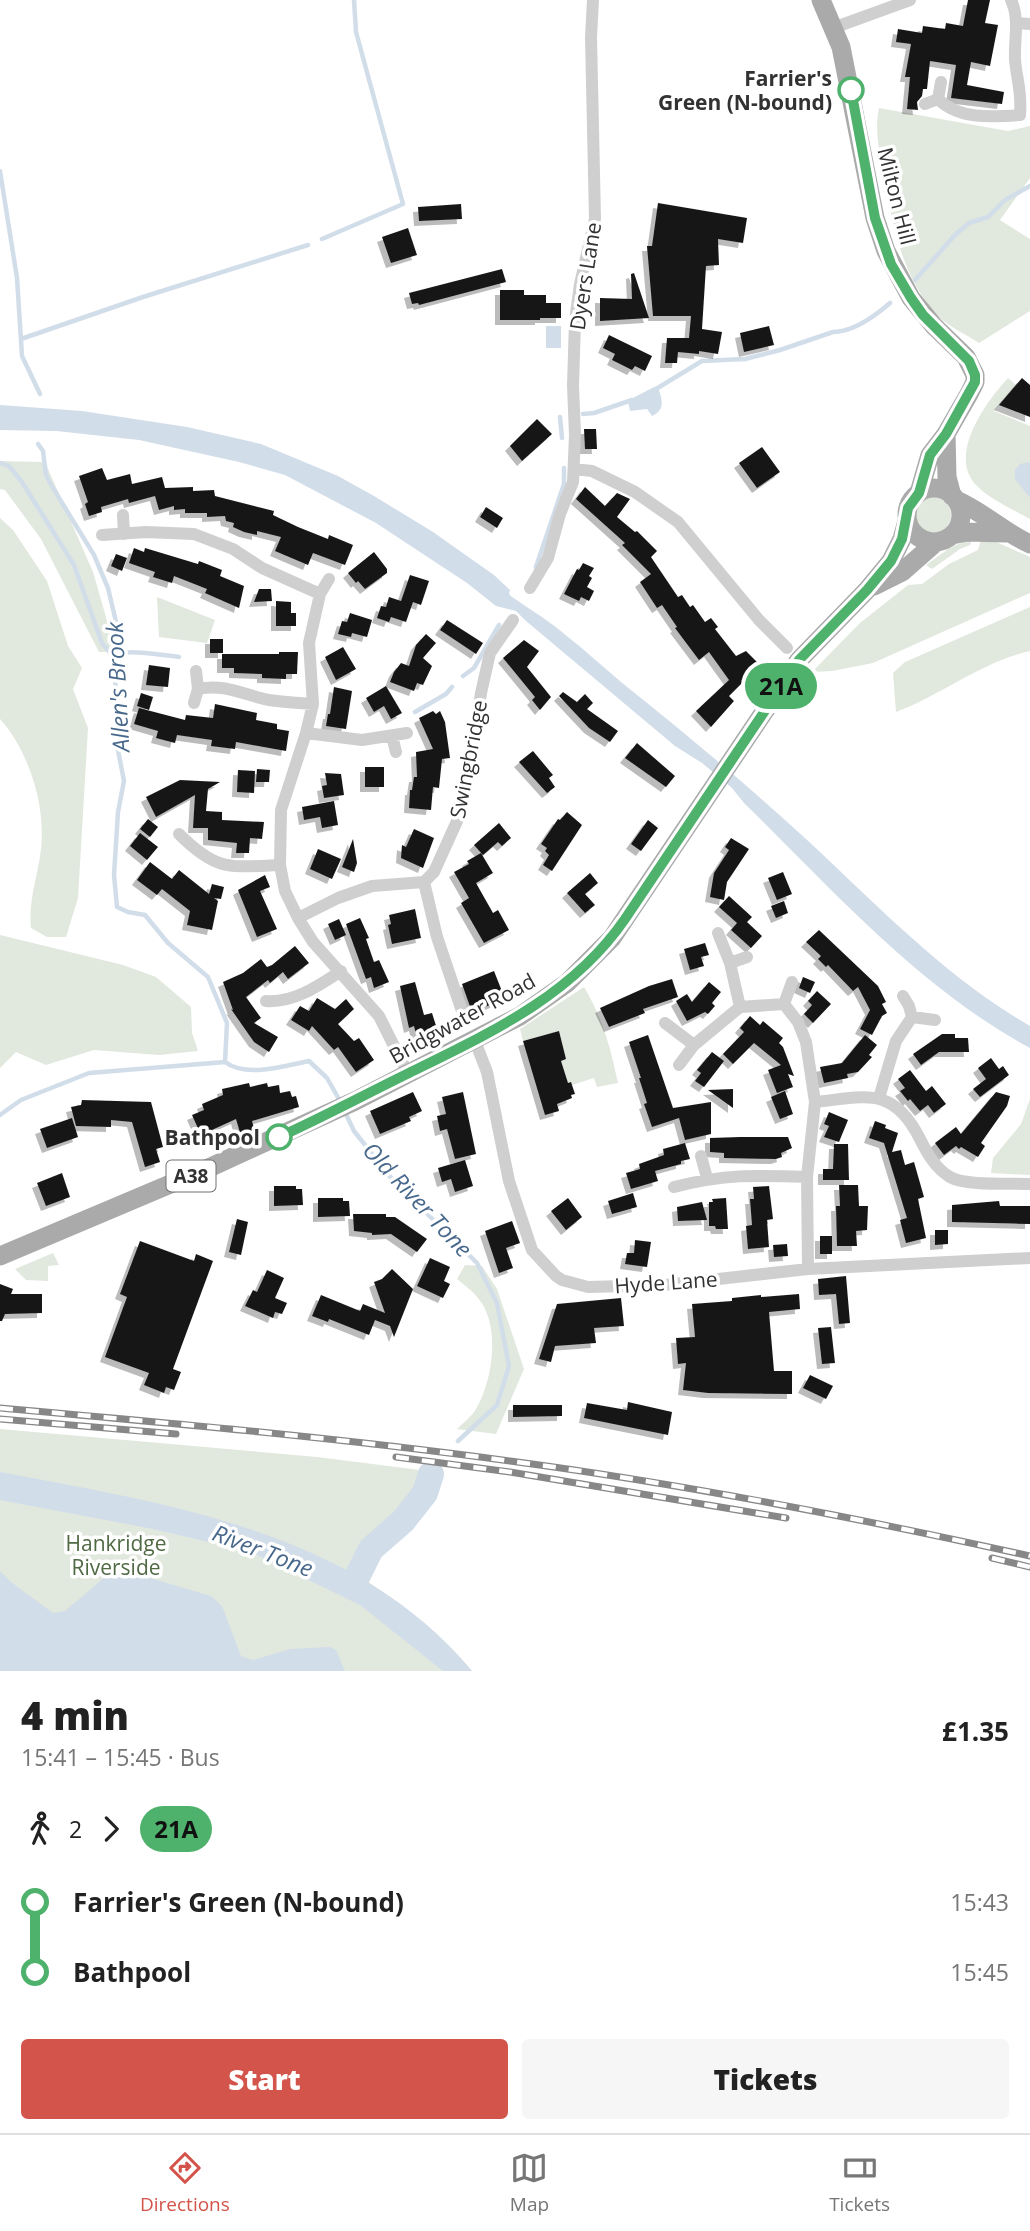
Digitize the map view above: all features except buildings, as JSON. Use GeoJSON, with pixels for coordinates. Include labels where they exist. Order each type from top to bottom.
{"type":"FeatureCollection","features":[{"type":"Feature","properties":{"kind":"main road","name":"Milton Hill"},"geometry":{"type":"LineString","coordinates":[[821,0],[848,75],[875,218],[886,251],[911,298],[969,361],[975,380],[946,434]]}},
{"type":"Feature","properties":{"kind":"main road"},"geometry":{"type":"LineString","coordinates":[[919,493],[930,455],[946,434]]}},
{"type":"Feature","properties":{"kind":"main road"},"geometry":{"type":"LineString","coordinates":[[944,539],[961,519],[947,477],[946,434]]}},
{"type":"Feature","properties":{"kind":"main road"},"geometry":{"type":"LineString","coordinates":[[919,493],[936,488],[981,511],[1006,533],[1030,544]]}},
{"type":"Feature","properties":{"kind":"main road","name":"A38"},"geometry":{"type":"LineString","coordinates":[[907,521],[908,508],[919,493]]}},
{"type":"Feature","properties":{"kind":"main road"},"geometry":{"type":"LineString","coordinates":[[907,521],[917,537],[944,539],[967,532],[1006,533]]}},
{"type":"Feature","properties":{"kind":"main road","name":"Bridgwater Road"},"geometry":{"type":"LineString","coordinates":[[0,1256],[213,1167],[355,1101],[475,1041],[547,999],[586,966],[612,938],[799,660],[867,590],[891,561],[907,521]]}},
{"type":"Feature","properties":{"kind":"main road","name":"Bridgwater Road"},"geometry":{"type":"LineString","coordinates":[[867,590],[902,572],[944,539]]}},
{"type":"Feature","properties":{"kind":"street","name":"Dyers Lane"},"geometry":{"type":"LineString","coordinates":[[530,588],[548,558],[560,514],[573,482],[575,321],[580,284],[595,219],[591,37],[593,0]]}},
{"type":"Feature","properties":{"kind":"street"},"geometry":{"type":"LineString","coordinates":[[833,28],[910,0]]}},
{"type":"Feature","properties":{"kind":"street"},"geometry":{"type":"LineString","coordinates":[[938,99],[947,108],[976,116],[1025,116],[1015,59],[1016,23],[1011,0]]}},
{"type":"Feature","properties":{"kind":"street"},"geometry":{"type":"LineString","coordinates":[[1016,23],[1030,24]]}},
{"type":"Feature","properties":{"kind":"street"},"geometry":{"type":"LineString","coordinates":[[938,99],[941,82]]}},
{"type":"Feature","properties":{"kind":"street"},"geometry":{"type":"LineString","coordinates":[[925,104],[938,99]]}},
{"type":"Feature","properties":{"kind":"street"},"geometry":{"type":"LineString","coordinates":[[574,469],[592,471],[635,492],[678,522],[759,620],[787,648]]}},
{"type":"Feature","properties":{"kind":"street"},"geometry":{"type":"LineString","coordinates":[[123,515],[124,534]]}},
{"type":"Feature","properties":{"kind":"street"},"geometry":{"type":"LineString","coordinates":[[102,535],[194,534],[233,549],[262,568],[320,594]]}},
{"type":"Feature","properties":{"kind":"street"},"geometry":{"type":"LineString","coordinates":[[329,579],[320,594],[309,643],[313,705],[281,810],[280,865],[285,891],[298,918],[313,942],[379,1016],[408,1074]]}},
{"type":"Feature","properties":{"kind":"street","name":"Swingbridge"},"geometry":{"type":"LineString","coordinates":[[424,882],[434,872],[458,819],[470,773],[481,693],[490,653],[513,620]]}},
{"type":"Feature","properties":{"kind":"street"},"geometry":{"type":"LineString","coordinates":[[194,703],[198,689],[196,671]]}},
{"type":"Feature","properties":{"kind":"street"},"geometry":{"type":"LineString","coordinates":[[198,689],[233,689],[267,699],[313,705]]}},
{"type":"Feature","properties":{"kind":"street"},"geometry":{"type":"LineString","coordinates":[[306,733],[362,740],[407,733]]}},
{"type":"Feature","properties":{"kind":"street"},"geometry":{"type":"LineString","coordinates":[[392,736],[396,752]]}},
{"type":"Feature","properties":{"kind":"street"},"geometry":{"type":"LineString","coordinates":[[179,834],[192,847],[217,864],[230,867],[280,865]]}},
{"type":"Feature","properties":{"kind":"street"},"geometry":{"type":"LineString","coordinates":[[183,857],[192,847]]}},
{"type":"Feature","properties":{"kind":"street"},"geometry":{"type":"LineString","coordinates":[[298,918],[338,898],[372,886],[424,882],[437,937],[464,1017]]}},
{"type":"Feature","properties":{"kind":"street"},"geometry":{"type":"LineString","coordinates":[[718,933],[730,963],[740,1007]]}},
{"type":"Feature","properties":{"kind":"street"},"geometry":{"type":"LineString","coordinates":[[730,963],[747,957]]}},
{"type":"Feature","properties":{"kind":"street"},"geometry":{"type":"LineString","coordinates":[[266,1001],[281,1009],[341,971]]}},
{"type":"Feature","properties":{"kind":"street"},"geometry":{"type":"LineString","coordinates":[[783,1004],[792,982]]}},
{"type":"Feature","properties":{"kind":"street"},"geometry":{"type":"LineString","coordinates":[[878,1098],[896,1041],[912,1017],[903,996]]}},
{"type":"Feature","properties":{"kind":"street"},"geometry":{"type":"LineString","coordinates":[[680,1065],[694,1045],[740,1007],[783,1004]]}},
{"type":"Feature","properties":{"kind":"street"},"geometry":{"type":"LineString","coordinates":[[783,1004],[798,1022],[806,1042],[815,1102],[807,1177],[808,1269]]}},
{"type":"Feature","properties":{"kind":"street"},"geometry":{"type":"LineString","coordinates":[[912,1017],[935,1020]]}},
{"type":"Feature","properties":{"kind":"street"},"geometry":{"type":"LineString","coordinates":[[665,1023],[694,1045]]}},
{"type":"Feature","properties":{"kind":"street","name":"Hyde Lane"},"geometry":{"type":"LineString","coordinates":[[475,1041],[487,1072],[509,1181],[532,1250],[556,1276],[572,1284],[588,1287],[664,1285],[808,1269],[1030,1258]]}},
{"type":"Feature","properties":{"kind":"street"},"geometry":{"type":"LineString","coordinates":[[815,1102],[856,1096],[878,1098],[902,1113],[914,1127],[932,1161],[951,1178],[963,1182],[1030,1184]]}},
{"type":"Feature","properties":{"kind":"street"},"geometry":{"type":"LineString","coordinates":[[701,1156],[707,1178]]}},
{"type":"Feature","properties":{"kind":"street"},"geometry":{"type":"LineString","coordinates":[[674,1187],[707,1178],[743,1175],[807,1177]]}},
{"type":"Feature","properties":{"kind":"green space"},"geometry":{"type":"Polygon","coordinates":[[[879,108],[1008,131],[1030,126],[1030,178],[1000,220],[1030,239],[1030,311],[979,343],[938,316],[907,268],[891,214],[881,160],[877,134],[879,108]]]}},
{"type":"Feature","properties":{"kind":"green space"},"geometry":{"type":"Polygon","coordinates":[[[1008,378],[1016,385],[994,411],[1030,426],[1030,519],[987,494],[975,484],[968,471],[966,458],[973,428],[990,400],[1008,378]]]}},
{"type":"Feature","properties":{"kind":"green space"},"geometry":{"type":"Polygon","coordinates":[[[0,461],[45,462],[93,572],[116,652],[99,652],[41,539],[5,490],[0,489],[0,461]]]}},
{"type":"Feature","properties":{"kind":"green space"},"geometry":{"type":"Polygon","coordinates":[[[933,497],[946,502],[951,515],[946,528],[933,533],[920,528],[915,515],[920,502],[933,497]]]}},
{"type":"Feature","properties":{"kind":"green space"},"geometry":{"type":"Polygon","coordinates":[[[0,518],[13,530],[47,581],[68,646],[82,668],[73,689],[88,728],[78,898],[66,937],[47,937],[31,928],[32,898],[41,849],[41,815],[27,763],[0,719],[0,518]]]}},
{"type":"Feature","properties":{"kind":"green space"},"geometry":{"type":"Polygon","coordinates":[[[972,539],[970,545],[932,569],[926,565],[951,547],[972,539]]]}},
{"type":"Feature","properties":{"kind":"green space"},"geometry":{"type":"Polygon","coordinates":[[[981,540],[994,541],[1030,557],[1030,593],[873,663],[812,672],[860,623],[908,585],[922,584],[949,564],[978,550],[981,540]]]}},
{"type":"Feature","properties":{"kind":"green space"},"geometry":{"type":"Polygon","coordinates":[[[157,597],[215,620],[207,643],[159,637],[157,597]]]}},
{"type":"Feature","properties":{"kind":"green space"},"geometry":{"type":"Polygon","coordinates":[[[1030,607],[1030,651],[978,670],[896,712],[893,673],[905,662],[1030,607]]]}},
{"type":"Feature","properties":{"kind":"green space"},"geometry":{"type":"Polygon","coordinates":[[[0,935],[123,965],[156,977],[191,1007],[192,1033],[198,1051],[159,1055],[94,1050],[46,1065],[16,1052],[0,1068],[0,935]]]}},
{"type":"Feature","properties":{"kind":"green space"},"geometry":{"type":"Polygon","coordinates":[[[584,987],[605,1033],[618,1083],[597,1087],[594,1078],[572,1085],[568,1083],[557,1062],[566,1059],[559,1031],[523,1041],[520,1029],[584,987]]]}},
{"type":"Feature","properties":{"kind":"green space"},"geometry":{"type":"Polygon","coordinates":[[[1030,1099],[1030,1175],[991,1173],[993,1158],[1021,1124],[1030,1099]]]}},
{"type":"Feature","properties":{"kind":"green space"},"geometry":{"type":"Polygon","coordinates":[[[53,1253],[59,1265],[48,1266],[48,1281],[26,1280],[15,1269],[53,1253]]]}},
{"type":"Feature","properties":{"kind":"green space"},"geometry":{"type":"Polygon","coordinates":[[[465,1265],[482,1266],[497,1289],[524,1369],[496,1434],[457,1429],[474,1412],[482,1397],[492,1353],[490,1323],[485,1309],[476,1295],[457,1279],[465,1265]]]}},
{"type":"Feature","properties":{"kind":"green space","name":"Hankridge Riverside"},"geometry":{"type":"Polygon","coordinates":[[[0,1429],[317,1457],[428,1471],[434,1489],[431,1502],[382,1544],[367,1567],[364,1579],[435,1633],[472,1671],[0,1671],[0,1429]]]}},
{"type":"Feature","properties":{"kind":"water"},"geometry":{"type":"Polygon","coordinates":[[[546,326],[561,326],[561,348],[546,348],[546,326]]]}},
{"type":"Feature","properties":{"kind":"water"},"geometry":{"type":"Polygon","coordinates":[[[658,387],[662,404],[656,413],[652,416],[647,409],[630,411],[628,401],[658,387]]]}},
{"type":"Feature","properties":{"kind":"water"},"geometry":{"type":"Polygon","coordinates":[[[0,405],[82,411],[187,427],[261,444],[338,476],[433,532],[494,575],[510,590],[512,597],[541,616],[731,772],[936,959],[966,983],[1030,1026],[1030,1048],[989,1024],[914,967],[844,903],[732,788],[702,763],[675,746],[516,611],[496,606],[467,583],[376,523],[285,475],[239,462],[139,440],[56,431],[0,430],[0,405]]]}},
{"type":"Feature","properties":{"kind":"water"},"geometry":{"type":"Polygon","coordinates":[[[1030,462],[1030,498],[1015,479],[1015,470],[1020,464],[1030,462]]]}},
{"type":"Feature","properties":{"kind":"water","name":"River Tone"},"geometry":{"type":"Polygon","coordinates":[[[0,1472],[193,1512],[256,1531],[316,1555],[373,1585],[425,1624],[472,1671],[443,1671],[360,1605],[251,1552],[153,1529],[0,1500],[0,1472]]]}},
{"type":"Feature","properties":{"kind":"water"},"geometry":{"type":"Polygon","coordinates":[[[0,1571],[53,1613],[65,1611],[105,1577],[117,1574],[150,1578],[211,1596],[222,1606],[241,1656],[253,1660],[290,1649],[330,1647],[336,1650],[345,1671],[0,1671],[0,1571]]]}},
{"type":"Feature","properties":{"kind":"waterway"},"geometry":{"type":"LineString","coordinates":[[322,239],[403,204],[356,32],[354,0]]}},
{"type":"Feature","properties":{"kind":"waterway","name":"Allen's Brook"},"geometry":{"type":"LineString","coordinates":[[0,171],[17,278],[22,356],[40,394]]}},
{"type":"Feature","properties":{"kind":"waterway"},"geometry":{"type":"LineString","coordinates":[[915,280],[969,223],[988,217],[1005,200],[1030,186]]}},
{"type":"Feature","properties":{"kind":"waterway"},"geometry":{"type":"LineString","coordinates":[[21,339],[308,245]]}},
{"type":"Feature","properties":{"kind":"waterway"},"geometry":{"type":"LineString","coordinates":[[656,389],[702,361],[745,359],[780,350],[856,326],[890,303]]}},
{"type":"Feature","properties":{"kind":"waterway"},"geometry":{"type":"LineString","coordinates":[[583,414],[632,400]]}},
{"type":"Feature","properties":{"kind":"waterway"},"geometry":{"type":"LineString","coordinates":[[560,417],[562,438]]}},
{"type":"Feature","properties":{"kind":"waterway","name":"Allen's Brook"},"geometry":{"type":"LineString","coordinates":[[38,444],[43,451],[46,475],[94,555],[108,588],[117,626],[112,654],[118,708],[117,745],[124,781],[118,812],[114,875],[117,907],[145,915],[168,943],[208,977],[227,1023],[225,1062]]}},
{"type":"Feature","properties":{"kind":"waterway"},"geometry":{"type":"LineString","coordinates":[[0,463],[9,466],[22,482],[74,565],[102,643],[112,655]]}},
{"type":"Feature","properties":{"kind":"waterway"},"geometry":{"type":"LineString","coordinates":[[536,567],[564,484],[564,468]]}},
{"type":"Feature","properties":{"kind":"waterway"},"geometry":{"type":"LineString","coordinates":[[463,676],[474,668],[499,625]]}},
{"type":"Feature","properties":{"kind":"waterway"},"geometry":{"type":"LineString","coordinates":[[112,654],[137,652],[179,657]]}},
{"type":"Feature","properties":{"kind":"waterway"},"geometry":{"type":"LineString","coordinates":[[415,712],[446,694],[452,687]]}},
{"type":"Feature","properties":{"kind":"waterway","name":"Old River Tone"},"geometry":{"type":"LineString","coordinates":[[0,1115],[21,1100],[89,1073],[225,1062],[234,1067],[254,1070],[309,1061],[327,1078],[340,1101]]}},
{"type":"Feature","properties":{"kind":"waterway","name":"Old River Tone"},"geometry":{"type":"LineString","coordinates":[[345,1112],[354,1131],[392,1179],[477,1263],[497,1303],[509,1366],[497,1405],[458,1441]]}},
{"type":"Feature","properties":{"kind":"waterway","name":"Old River Tone"},"geometry":{"type":"LineString","coordinates":[[353,1585],[371,1549],[403,1521],[425,1493],[431,1474]]}},
{"type":"Feature","properties":{"kind":"railway"},"geometry":{"type":"LineString","coordinates":[[0,1408],[319,1438],[575,1470],[771,1503],[1030,1556]]}},
{"type":"Feature","properties":{"kind":"railway"},"geometry":{"type":"LineString","coordinates":[[0,1419],[176,1434]]}},
{"type":"Feature","properties":{"kind":"railway"},"geometry":{"type":"LineString","coordinates":[[396,1457],[510,1472],[786,1518]]}},
{"type":"Feature","properties":{"kind":"railway"},"geometry":{"type":"LineString","coordinates":[[992,1558],[1030,1567]]}},
{"type":"Feature","properties":{"kind":"bus line","name":"21A"},"geometry":{"type":"LineString","coordinates":[[279,1137],[475,1041],[520,1016],[547,999],[586,966],[612,938],[799,660],[867,590],[900,546],[910,502],[919,493],[932,450],[946,434],[969,394],[975,382],[975,375],[969,361],[917,307],[891,264],[875,218],[851,90]]}},
{"type":"Feature","properties":{"kind":"place","name":"Farrier's Green (N-bound)"},"geometry":{"type":"Point","coordinates":[851,90]}},
{"type":"Feature","properties":{"kind":"place","name":"Bathpool"},"geometry":{"type":"Point","coordinates":[279,1137]}}]}
